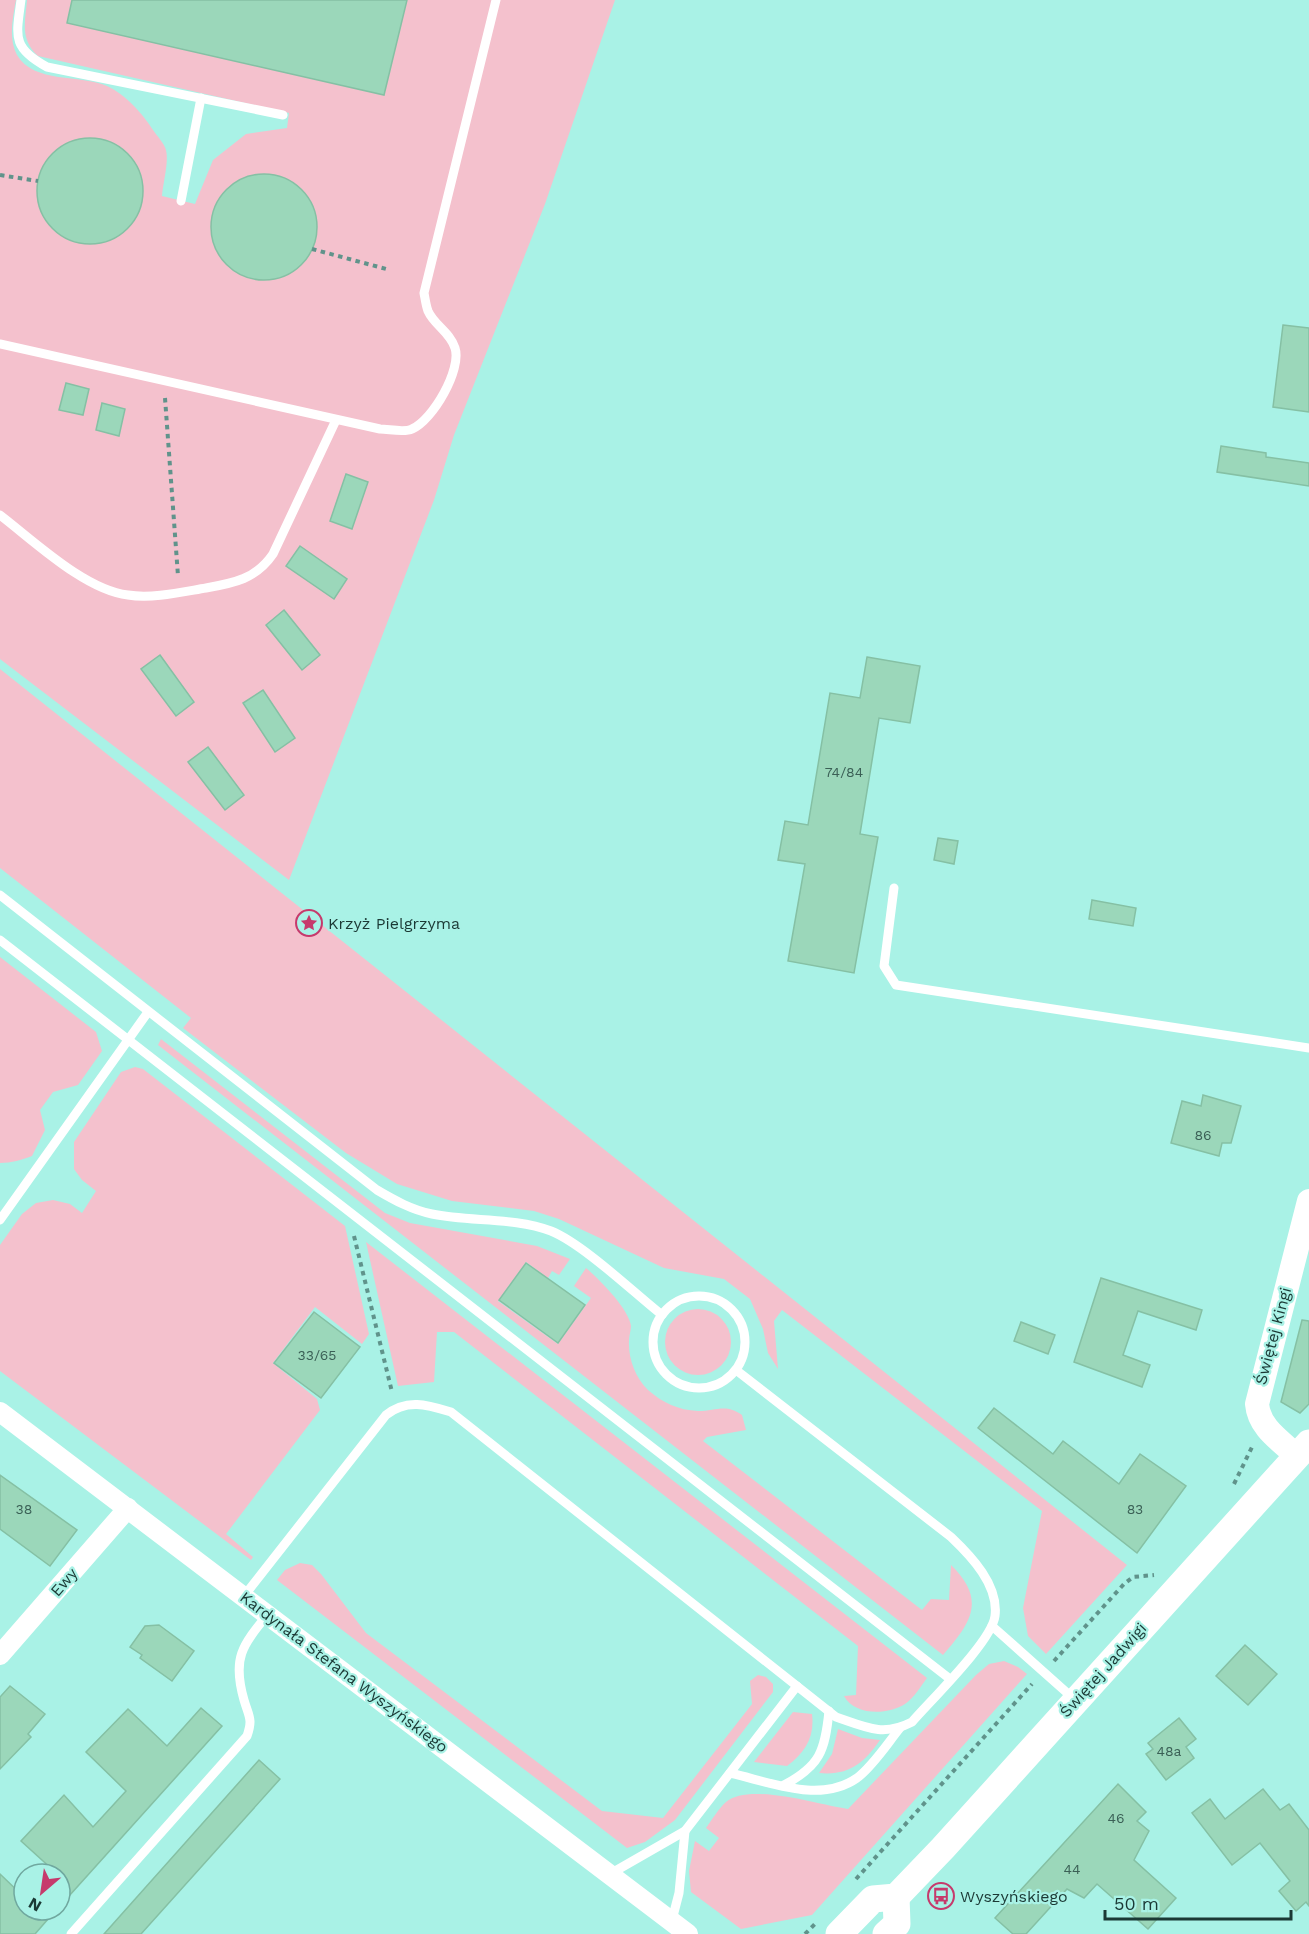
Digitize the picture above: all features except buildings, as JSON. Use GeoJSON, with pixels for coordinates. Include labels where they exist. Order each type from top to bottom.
{"type":"FeatureCollection","features":[{"type":"Feature","properties":{"kind":"main road","name":"Świętej Jadwigi"},"geometry":{"type":"LineString","coordinates":[[896,1897],[944,1848],[1303,1450]]}},
{"type":"Feature","properties":{"kind":"main road"},"geometry":{"type":"LineString","coordinates":[[830,1926],[873,1899],[896,1897],[897,1924],[886,1934]]}},
{"type":"Feature","properties":{"kind":"street","name":"Świętej Kingi"},"geometry":{"type":"LineString","coordinates":[[1265,1428],[1260,1420],[1257,1404],[1309,1201]]}},
{"type":"Feature","properties":{"kind":"street","name":"Kardynała Stefana Wyszyńskiego"},"geometry":{"type":"LineString","coordinates":[[0,1412],[688,1934]]}},
{"type":"Feature","properties":{"kind":"street"},"geometry":{"type":"LineString","coordinates":[[1265,1428],[1303,1450]]}},
{"type":"Feature","properties":{"kind":"street","name":"Ewy"},"geometry":{"type":"LineString","coordinates":[[0,1655],[128,1508]]}},
{"type":"Feature","properties":{"kind":"lane"},"geometry":{"type":"LineString","coordinates":[[21,0],[17,41],[22,51],[47,67],[283,116]]}},
{"type":"Feature","properties":{"kind":"lane"},"geometry":{"type":"LineString","coordinates":[[0,344],[380,429],[410,430],[425,422],[438,406],[448,384],[457,351],[451,338],[428,311],[424,293],[496,0]]}},
{"type":"Feature","properties":{"kind":"lane"},"geometry":{"type":"LineString","coordinates":[[180,201],[201,98]]}},
{"type":"Feature","properties":{"kind":"lane"},"geometry":{"type":"LineString","coordinates":[[0,515],[68,567],[109,591],[129,596],[179,592],[232,583],[249,577],[265,566],[273,554],[336,420]]}},
{"type":"Feature","properties":{"kind":"lane"},"geometry":{"type":"LineString","coordinates":[[894,888],[884,966],[896,985],[1309,1048]]}},
{"type":"Feature","properties":{"kind":"lane"},"geometry":{"type":"LineString","coordinates":[[0,895],[377,1190],[404,1204],[431,1214],[531,1226],[551,1232],[571,1242],[662,1315]]}},
{"type":"Feature","properties":{"kind":"lane"},"geometry":{"type":"LineString","coordinates":[[0,940],[950,1679]]}},
{"type":"Feature","properties":{"kind":"lane"},"geometry":{"type":"LineString","coordinates":[[0,1220],[148,1012]]}},
{"type":"Feature","properties":{"kind":"lane"},"geometry":{"type":"LineString","coordinates":[[685,1298],[713,1298],[726,1305],[736,1316],[743,1329],[743,1350],[736,1370],[725,1380],[705,1388],[684,1386],[671,1379],[661,1369],[652,1342],[655,1327],[662,1315],[672,1305],[685,1298]]}},
{"type":"Feature","properties":{"kind":"lane"},"geometry":{"type":"LineString","coordinates":[[244,1596],[386,1415],[395,1407],[416,1403],[451,1412],[829,1711],[874,1731],[900,1728],[912,1722],[986,1637],[995,1615],[993,1598],[975,1559],[951,1537],[736,1370]]}},
{"type":"Feature","properties":{"kind":"lane"},"geometry":{"type":"LineString","coordinates":[[71,1934],[247,1736],[252,1722],[238,1673],[239,1654],[268,1614]]}},
{"type":"Feature","properties":{"kind":"lane"},"geometry":{"type":"LineString","coordinates":[[992,1626],[1076,1701]]}},
{"type":"Feature","properties":{"kind":"lane"},"geometry":{"type":"LineString","coordinates":[[610,1874],[684,1831],[797,1686]]}},
{"type":"Feature","properties":{"kind":"lane"},"geometry":{"type":"LineString","coordinates":[[784,1785],[805,1774],[824,1749],[829,1711]]}},
{"type":"Feature","properties":{"kind":"lane"},"geometry":{"type":"LineString","coordinates":[[730,1773],[816,1792],[836,1788],[858,1778],[900,1728]]}},
{"type":"Feature","properties":{"kind":"lane"},"geometry":{"type":"LineString","coordinates":[[671,1921],[679,1889],[684,1831]]}},
{"type":"Feature","properties":{"kind":"path"},"geometry":{"type":"LineString","coordinates":[[0,175],[38,181]]}},
{"type":"Feature","properties":{"kind":"path"},"geometry":{"type":"LineString","coordinates":[[312,249],[390,270]]}},
{"type":"Feature","properties":{"kind":"path"},"geometry":{"type":"LineString","coordinates":[[164,381],[179,592]]}},
{"type":"Feature","properties":{"kind":"path"},"geometry":{"type":"LineString","coordinates":[[362,1267],[395,1407]]}},
{"type":"Feature","properties":{"kind":"path"},"geometry":{"type":"LineString","coordinates":[[1230,1489],[1250,1449],[1265,1428]]}},
{"type":"Feature","properties":{"kind":"path"},"geometry":{"type":"LineString","coordinates":[[850,1886],[1124,1584],[1133,1576],[1158,1573]]}},
{"type":"Feature","properties":{"kind":"path"},"geometry":{"type":"LineString","coordinates":[[805,1934],[830,1926]]}},
{"type":"Feature","properties":{"kind":"shaded area"},"geometry":{"type":"Polygon","coordinates":[[[0,0],[16,0],[12,28],[13,42],[17,55],[25,64],[46,74],[96,82],[127,99],[144,118],[166,150],[162,196],[195,204],[213,160],[246,134],[287,128],[289,113],[38,56],[32,50],[26,37],[27,0],[615,0],[545,204],[454,435],[434,500],[289,880],[0,659],[0,0]]]}},
{"type":"Feature","properties":{"kind":"shaded area"},"geometry":{"type":"Polygon","coordinates":[[[0,669],[1127,1565],[1046,1654],[1028,1636],[1023,1608],[1042,1511],[782,1310],[774,1321],[778,1369],[768,1353],[763,1329],[750,1299],[724,1279],[664,1268],[559,1219],[534,1211],[452,1201],[397,1184],[346,1153],[183,1028],[191,1018],[0,868],[0,669]]]}},
{"type":"Feature","properties":{"kind":"shaded area"},"geometry":{"type":"Polygon","coordinates":[[[0,957],[96,1032],[102,1051],[78,1085],[53,1092],[40,1110],[45,1130],[32,1156],[0,1163],[0,957]]]}},
{"type":"Feature","properties":{"kind":"shaded area"},"geometry":{"type":"Polygon","coordinates":[[[161,1039],[385,1213],[410,1223],[537,1246],[570,1259],[559,1275],[552,1271],[548,1278],[526,1262],[498,1301],[558,1344],[591,1298],[574,1286],[586,1268],[613,1295],[625,1311],[631,1326],[629,1347],[631,1360],[639,1379],[648,1390],[659,1399],[684,1409],[698,1411],[726,1408],[742,1415],[746,1430],[707,1437],[703,1441],[922,1610],[931,1599],[949,1600],[951,1565],[969,1589],[972,1600],[967,1622],[953,1643],[943,1655],[158,1045],[161,1039]]]}},
{"type":"Feature","properties":{"kind":"shaded area"},"geometry":{"type":"Polygon","coordinates":[[[135,1067],[143,1069],[345,1226],[369,1334],[362,1344],[315,1307],[273,1363],[317,1399],[320,1410],[226,1534],[253,1557],[251,1560],[0,1371],[0,1245],[22,1214],[36,1203],[53,1200],[70,1204],[82,1213],[96,1191],[82,1180],[74,1169],[74,1142],[121,1072],[135,1067]]]}},
{"type":"Feature","properties":{"kind":"shaded area"},"geometry":{"type":"Polygon","coordinates":[[[366,1242],[927,1678],[914,1695],[898,1708],[881,1712],[864,1710],[849,1703],[844,1696],[856,1695],[858,1646],[454,1332],[437,1332],[434,1382],[398,1386],[366,1242]]]}},
{"type":"Feature","properties":{"kind":"shaded area"},"geometry":{"type":"Polygon","coordinates":[[[691,1309],[705,1309],[717,1314],[726,1323],[731,1342],[729,1355],[722,1366],[705,1375],[691,1375],[679,1370],[670,1361],[665,1349],[665,1335],[670,1323],[679,1314],[691,1309]]]}},
{"type":"Feature","properties":{"kind":"shaded area"},"geometry":{"type":"Polygon","coordinates":[[[300,1563],[312,1565],[321,1574],[366,1633],[602,1811],[663,1818],[752,1704],[750,1681],[758,1675],[766,1677],[773,1684],[773,1692],[675,1820],[645,1842],[627,1848],[277,1580],[285,1570],[300,1563]]]}},
{"type":"Feature","properties":{"kind":"shaded area"},"geometry":{"type":"Polygon","coordinates":[[[1004,1661],[1027,1674],[812,1915],[741,1929],[691,1892],[689,1871],[695,1841],[709,1851],[719,1838],[706,1828],[726,1802],[737,1796],[767,1794],[848,1809],[976,1675],[989,1664],[1004,1661]]]}},
{"type":"Feature","properties":{"kind":"shaded area"},"geometry":{"type":"Polygon","coordinates":[[[793,1712],[812,1714],[812,1730],[804,1750],[787,1766],[754,1762],[793,1712]]]}},
{"type":"Feature","properties":{"kind":"shaded area"},"geometry":{"type":"Polygon","coordinates":[[[838,1729],[862,1738],[880,1740],[855,1766],[839,1772],[819,1773],[832,1754],[838,1729]]]}},
{"type":"Feature","properties":{"kind":"place","name":"Krzyż Pielgrzyma"},"geometry":{"type":"Point","coordinates":[309,923]}},
{"type":"Feature","properties":{"kind":"place","name":"Wyszyńskiego"},"geometry":{"type":"Point","coordinates":[941,1896]}}]}
